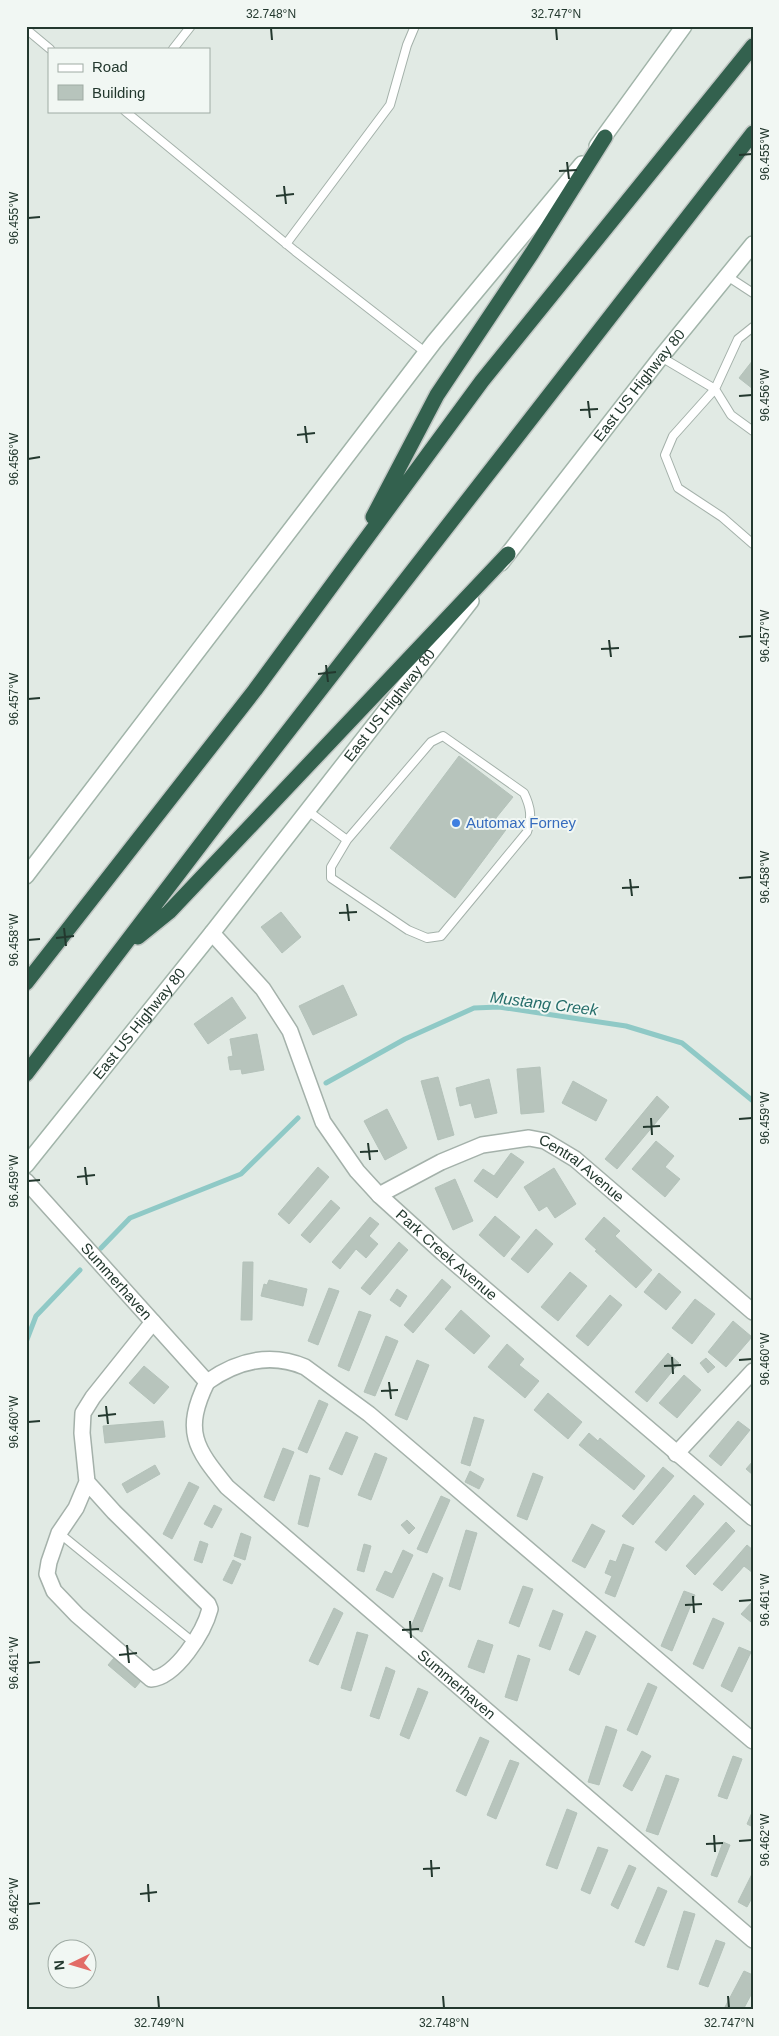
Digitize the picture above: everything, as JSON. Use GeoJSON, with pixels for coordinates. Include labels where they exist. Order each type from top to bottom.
{"type":"FeatureCollection","features":[{"type":"Feature","properties":{"kind":"highway"},"geometry":{"type":"LineString","coordinates":[[26,983],[255,690],[482,381],[753,46]]}},
{"type":"Feature","properties":{"kind":"highway"},"geometry":{"type":"LineString","coordinates":[[26,1074],[236,798],[753,133]]}},
{"type":"Feature","properties":{"kind":"highway"},"geometry":{"type":"LineString","coordinates":[[349,562],[437,395],[532,253],[605,137]]}},
{"type":"Feature","properties":{"kind":"highway"},"geometry":{"type":"LineString","coordinates":[[119,952],[169,912],[508,554]]}},
{"type":"Feature","properties":{"kind":"street"},"geometry":{"type":"LineString","coordinates":[[26,876],[426,352],[605,137],[684,26]]}},
{"type":"Feature","properties":{"kind":"street","name":"East US Highway 80"},"geometry":{"type":"LineString","coordinates":[[26,1165],[212,933],[661,357],[753,244]]}},
{"type":"Feature","properties":{"kind":"street","name":"Park Creek Avenue"},"geometry":{"type":"LineString","coordinates":[[212,933],[264,989],[290,1031],[324,1122],[357,1171],[443,1253],[753,1518]]}},
{"type":"Feature","properties":{"kind":"street","name":"Central Avenue"},"geometry":{"type":"LineString","coordinates":[[379,1194],[441,1162],[482,1145],[529,1138],[546,1141],[575,1159],[753,1312]]}},
{"type":"Feature","properties":{"kind":"street","name":"Summerhaven"},"geometry":{"type":"LineString","coordinates":[[26,1180],[207,1382],[198,1401],[194,1420],[195,1438],[198,1450],[227,1488],[753,1940]]}},
{"type":"Feature","properties":{"kind":"street"},"geometry":{"type":"LineString","coordinates":[[87,1482],[114,1512],[208,1604],[210,1609],[207,1620],[180,1661],[160,1678],[151,1679],[77,1615],[54,1591],[47,1574],[48,1562],[59,1533],[76,1508],[87,1482],[82,1433],[83,1413],[93,1397],[153,1322]]}},
{"type":"Feature","properties":{"kind":"street"},"geometry":{"type":"LineString","coordinates":[[207,1382],[224,1370],[257,1359],[296,1363],[305,1367],[369,1414],[753,1741]]}},
{"type":"Feature","properties":{"kind":"street"},"geometry":{"type":"LineString","coordinates":[[676,1454],[753,1371]]}},
{"type":"Feature","properties":{"kind":"lane"},"geometry":{"type":"LineString","coordinates":[[174,48],[191,26]]}},
{"type":"Feature","properties":{"kind":"lane"},"geometry":{"type":"LineString","coordinates":[[286,244],[390,105],[407,45],[415,26]]}},
{"type":"Feature","properties":{"kind":"lane"},"geometry":{"type":"LineString","coordinates":[[26,29],[49,48]]}},
{"type":"Feature","properties":{"kind":"lane"},"geometry":{"type":"LineString","coordinates":[[126,112],[286,244],[426,352]]}},
{"type":"Feature","properties":{"kind":"lane"},"geometry":{"type":"LineString","coordinates":[[727,276],[753,293]]}},
{"type":"Feature","properties":{"kind":"lane"},"geometry":{"type":"LineString","coordinates":[[753,327],[738,339],[716,389],[672,436],[665,455],[678,488],[722,517],[753,544]]}},
{"type":"Feature","properties":{"kind":"lane"},"geometry":{"type":"LineString","coordinates":[[661,357],[716,389],[730,415],[753,431]]}},
{"type":"Feature","properties":{"kind":"lane"},"geometry":{"type":"LineString","coordinates":[[443,736],[524,793],[530,806],[532,819],[527,832],[441,936],[427,938],[408,930],[331,878],[331,866],[347,840],[431,742],[443,736]]}},
{"type":"Feature","properties":{"kind":"lane"},"geometry":{"type":"LineString","coordinates":[[308,810],[347,840]]}},
{"type":"Feature","properties":{"kind":"lane"},"geometry":{"type":"LineString","coordinates":[[59,1533],[193,1642]]}},
{"type":"Feature","properties":{"kind":"building"},"geometry":{"type":"Polygon","coordinates":[[[753,360],[753,389],[739,378],[753,360]]]}},
{"type":"Feature","properties":{"kind":"building","name":"Automax Forney"},"geometry":{"type":"Polygon","coordinates":[[[459,756],[513,797],[496,818],[508,827],[455,898],[390,848],[459,756]]]}},
{"type":"Feature","properties":{"kind":"building"},"geometry":{"type":"Polygon","coordinates":[[[281,912],[301,937],[282,953],[261,927],[281,912]]]}},
{"type":"Feature","properties":{"kind":"building"},"geometry":{"type":"Polygon","coordinates":[[[343,985],[357,1015],[313,1035],[299,1006],[343,985]]]}},
{"type":"Feature","properties":{"kind":"building"},"geometry":{"type":"Polygon","coordinates":[[[232,997],[246,1018],[208,1044],[194,1024],[232,997]]]}},
{"type":"Feature","properties":{"kind":"building"},"geometry":{"type":"Polygon","coordinates":[[[257,1034],[264,1070],[242,1074],[241,1069],[230,1070],[228,1057],[233,1056],[230,1039],[257,1034]]]}},
{"type":"Feature","properties":{"kind":"building"},"geometry":{"type":"Polygon","coordinates":[[[540,1067],[544,1112],[521,1114],[517,1069],[540,1067]]]}},
{"type":"Feature","properties":{"kind":"building"},"geometry":{"type":"Polygon","coordinates":[[[438,1077],[454,1135],[438,1140],[421,1081],[438,1077]]]}},
{"type":"Feature","properties":{"kind":"building"},"geometry":{"type":"Polygon","coordinates":[[[489,1079],[497,1113],[475,1118],[471,1103],[460,1106],[456,1088],[489,1079]]]}},
{"type":"Feature","properties":{"kind":"building"},"geometry":{"type":"Polygon","coordinates":[[[573,1081],[607,1100],[596,1121],[562,1103],[573,1081]]]}},
{"type":"Feature","properties":{"kind":"building"},"geometry":{"type":"Polygon","coordinates":[[[657,1096],[669,1107],[617,1169],[605,1159],[657,1096]]]}},
{"type":"Feature","properties":{"kind":"building"},"geometry":{"type":"Polygon","coordinates":[[[387,1109],[407,1148],[385,1160],[364,1121],[387,1109]]]}},
{"type":"Feature","properties":{"kind":"building"},"geometry":{"type":"Polygon","coordinates":[[[656,1141],[674,1156],[665,1167],[680,1179],[665,1197],[632,1169],[656,1141]]]}},
{"type":"Feature","properties":{"kind":"building"},"geometry":{"type":"Polygon","coordinates":[[[511,1153],[524,1162],[497,1198],[474,1181],[483,1169],[494,1176],[511,1153]]]}},
{"type":"Feature","properties":{"kind":"building"},"geometry":{"type":"Polygon","coordinates":[[[318,1167],[329,1177],[289,1224],[278,1214],[318,1167]]]}},
{"type":"Feature","properties":{"kind":"building"},"geometry":{"type":"Polygon","coordinates":[[[554,1168],[576,1204],[555,1218],[547,1206],[539,1211],[524,1187],[554,1168]]]}},
{"type":"Feature","properties":{"kind":"building"},"geometry":{"type":"Polygon","coordinates":[[[455,1179],[473,1221],[453,1230],[435,1188],[455,1179]]]}},
{"type":"Feature","properties":{"kind":"building"},"geometry":{"type":"Polygon","coordinates":[[[331,1200],[340,1208],[310,1243],[301,1235],[331,1200]]]}},
{"type":"Feature","properties":{"kind":"building"},"geometry":{"type":"Polygon","coordinates":[[[495,1216],[520,1237],[504,1257],[479,1235],[495,1216]]]}},
{"type":"Feature","properties":{"kind":"building"},"geometry":{"type":"Polygon","coordinates":[[[370,1217],[379,1224],[369,1236],[378,1244],[366,1258],[356,1249],[340,1269],[332,1262],[370,1217]]]}},
{"type":"Feature","properties":{"kind":"building"},"geometry":{"type":"Polygon","coordinates":[[[604,1217],[620,1231],[615,1236],[652,1270],[636,1288],[595,1251],[597,1250],[585,1239],[604,1217]]]}},
{"type":"Feature","properties":{"kind":"building"},"geometry":{"type":"Polygon","coordinates":[[[536,1229],[553,1244],[528,1273],[511,1259],[536,1229]]]}},
{"type":"Feature","properties":{"kind":"building"},"geometry":{"type":"Polygon","coordinates":[[[399,1242],[408,1250],[370,1295],[361,1288],[399,1242]]]}},
{"type":"Feature","properties":{"kind":"building"},"geometry":{"type":"Polygon","coordinates":[[[243,1262],[253,1262],[252,1320],[241,1320],[243,1262]]]}},
{"type":"Feature","properties":{"kind":"building"},"geometry":{"type":"Polygon","coordinates":[[[570,1272],[587,1286],[558,1321],[541,1307],[570,1272]]]}},
{"type":"Feature","properties":{"kind":"building"},"geometry":{"type":"Polygon","coordinates":[[[659,1273],[681,1292],[666,1310],[644,1292],[659,1273]]]}},
{"type":"Feature","properties":{"kind":"building"},"geometry":{"type":"Polygon","coordinates":[[[442,1279],[451,1287],[413,1333],[404,1325],[442,1279]]]}},
{"type":"Feature","properties":{"kind":"building"},"geometry":{"type":"Polygon","coordinates":[[[269,1280],[307,1289],[303,1306],[261,1296],[264,1284],[267,1285],[269,1280]]]}},
{"type":"Feature","properties":{"kind":"building"},"geometry":{"type":"Polygon","coordinates":[[[329,1288],[339,1291],[318,1345],[308,1341],[329,1288]]]}},
{"type":"Feature","properties":{"kind":"building"},"geometry":{"type":"Polygon","coordinates":[[[397,1289],[407,1296],[400,1307],[390,1300],[397,1289]]]}},
{"type":"Feature","properties":{"kind":"building"},"geometry":{"type":"Polygon","coordinates":[[[610,1295],[622,1305],[588,1346],[576,1336],[610,1295]]]}},
{"type":"Feature","properties":{"kind":"building"},"geometry":{"type":"Polygon","coordinates":[[[695,1299],[715,1314],[692,1344],[672,1328],[695,1299]]]}},
{"type":"Feature","properties":{"kind":"building"},"geometry":{"type":"Polygon","coordinates":[[[461,1310],[490,1336],[474,1354],[445,1329],[461,1310]]]}},
{"type":"Feature","properties":{"kind":"building"},"geometry":{"type":"Polygon","coordinates":[[[359,1311],[371,1315],[349,1371],[338,1366],[359,1311]]]}},
{"type":"Feature","properties":{"kind":"building"},"geometry":{"type":"Polygon","coordinates":[[[733,1321],[752,1337],[726,1367],[708,1352],[733,1321]]]}},
{"type":"Feature","properties":{"kind":"building"},"geometry":{"type":"Polygon","coordinates":[[[386,1336],[398,1341],[375,1396],[364,1392],[386,1336]]]}},
{"type":"Feature","properties":{"kind":"building"},"geometry":{"type":"Polygon","coordinates":[[[507,1344],[524,1359],[519,1365],[539,1381],[525,1398],[488,1367],[507,1344]]]}},
{"type":"Feature","properties":{"kind":"building"},"geometry":{"type":"Polygon","coordinates":[[[668,1353],[679,1363],[647,1402],[635,1392],[668,1353]]]}},
{"type":"Feature","properties":{"kind":"building"},"geometry":{"type":"Polygon","coordinates":[[[706,1358],[715,1367],[708,1373],[700,1363],[706,1358]]]}},
{"type":"Feature","properties":{"kind":"building"},"geometry":{"type":"Polygon","coordinates":[[[417,1360],[429,1365],[407,1420],[395,1415],[417,1360]]]}},
{"type":"Feature","properties":{"kind":"building"},"geometry":{"type":"Polygon","coordinates":[[[144,1366],[169,1387],[154,1404],[129,1383],[144,1366]]]}},
{"type":"Feature","properties":{"kind":"building"},"geometry":{"type":"Polygon","coordinates":[[[684,1375],[701,1390],[677,1418],[659,1403],[684,1375]]]}},
{"type":"Feature","properties":{"kind":"building"},"geometry":{"type":"Polygon","coordinates":[[[548,1393],[582,1422],[568,1439],[534,1410],[548,1393]]]}},
{"type":"Feature","properties":{"kind":"building"},"geometry":{"type":"Polygon","coordinates":[[[319,1400],[328,1404],[307,1453],[298,1449],[319,1400]]]}},
{"type":"Feature","properties":{"kind":"building"},"geometry":{"type":"Polygon","coordinates":[[[474,1417],[484,1420],[470,1466],[461,1463],[474,1417]]]}},
{"type":"Feature","properties":{"kind":"building"},"geometry":{"type":"Polygon","coordinates":[[[163,1421],[165,1437],[105,1443],[103,1426],[163,1421]]]}},
{"type":"Feature","properties":{"kind":"building"},"geometry":{"type":"Polygon","coordinates":[[[738,1421],[750,1430],[721,1466],[709,1456],[738,1421]]]}},
{"type":"Feature","properties":{"kind":"building"},"geometry":{"type":"Polygon","coordinates":[[[346,1432],[358,1437],[342,1475],[329,1469],[346,1432]]]}},
{"type":"Feature","properties":{"kind":"building"},"geometry":{"type":"Polygon","coordinates":[[[589,1433],[598,1441],[600,1438],[645,1476],[634,1490],[579,1445],[589,1433]]]}},
{"type":"Feature","properties":{"kind":"building"},"geometry":{"type":"Polygon","coordinates":[[[283,1448],[294,1452],[274,1501],[264,1497],[283,1448]]]}},
{"type":"Feature","properties":{"kind":"building"},"geometry":{"type":"Polygon","coordinates":[[[375,1453],[387,1458],[371,1500],[358,1495],[375,1453]]]}},
{"type":"Feature","properties":{"kind":"building"},"geometry":{"type":"Polygon","coordinates":[[[753,1461],[753,1475],[746,1469],[753,1461]]]}},
{"type":"Feature","properties":{"kind":"building"},"geometry":{"type":"Polygon","coordinates":[[[155,1465],[160,1474],[127,1493],[122,1484],[155,1465]]]}},
{"type":"Feature","properties":{"kind":"building"},"geometry":{"type":"Polygon","coordinates":[[[663,1467],[674,1476],[633,1525],[622,1516],[663,1467]]]}},
{"type":"Feature","properties":{"kind":"building"},"geometry":{"type":"Polygon","coordinates":[[[470,1471],[484,1479],[479,1489],[465,1482],[470,1471]]]}},
{"type":"Feature","properties":{"kind":"building"},"geometry":{"type":"Polygon","coordinates":[[[533,1473],[543,1477],[527,1520],[517,1516],[533,1473]]]}},
{"type":"Feature","properties":{"kind":"building"},"geometry":{"type":"Polygon","coordinates":[[[310,1475],[320,1478],[308,1527],[298,1524],[310,1475]]]}},
{"type":"Feature","properties":{"kind":"building"},"geometry":{"type":"Polygon","coordinates":[[[189,1482],[199,1487],[172,1539],[163,1534],[189,1482]]]}},
{"type":"Feature","properties":{"kind":"building"},"geometry":{"type":"Polygon","coordinates":[[[694,1495],[704,1504],[666,1551],[655,1542],[694,1495]]]}},
{"type":"Feature","properties":{"kind":"building"},"geometry":{"type":"Polygon","coordinates":[[[441,1496],[450,1500],[427,1553],[417,1549],[441,1496]]]}},
{"type":"Feature","properties":{"kind":"building"},"geometry":{"type":"Polygon","coordinates":[[[214,1505],[222,1509],[212,1528],[204,1524],[214,1505]]]}},
{"type":"Feature","properties":{"kind":"building"},"geometry":{"type":"Polygon","coordinates":[[[407,1520],[415,1528],[409,1534],[401,1525],[407,1520]]]}},
{"type":"Feature","properties":{"kind":"building"},"geometry":{"type":"Polygon","coordinates":[[[726,1522],[735,1531],[695,1575],[686,1566],[726,1522]]]}},
{"type":"Feature","properties":{"kind":"building"},"geometry":{"type":"Polygon","coordinates":[[[592,1524],[605,1531],[585,1568],[572,1561],[592,1524]]]}},
{"type":"Feature","properties":{"kind":"building"},"geometry":{"type":"Polygon","coordinates":[[[466,1530],[477,1533],[460,1590],[449,1586],[466,1530]]]}},
{"type":"Feature","properties":{"kind":"building"},"geometry":{"type":"Polygon","coordinates":[[[241,1533],[251,1537],[245,1560],[234,1556],[241,1533]]]}},
{"type":"Feature","properties":{"kind":"building"},"geometry":{"type":"Polygon","coordinates":[[[200,1541],[208,1544],[202,1563],[194,1560],[200,1541]]]}},
{"type":"Feature","properties":{"kind":"building"},"geometry":{"type":"Polygon","coordinates":[[[364,1544],[371,1546],[364,1572],[357,1570],[364,1544]]]}},
{"type":"Feature","properties":{"kind":"building"},"geometry":{"type":"Polygon","coordinates":[[[623,1544],[634,1548],[615,1597],[605,1593],[612,1576],[605,1573],[610,1560],[616,1562],[623,1544]]]}},
{"type":"Feature","properties":{"kind":"building"},"geometry":{"type":"Polygon","coordinates":[[[747,1545],[753,1550],[753,1573],[744,1566],[722,1591],[713,1584],[747,1545]]]}},
{"type":"Feature","properties":{"kind":"building"},"geometry":{"type":"Polygon","coordinates":[[[403,1550],[413,1555],[393,1598],[376,1590],[385,1571],[392,1574],[403,1550]]]}},
{"type":"Feature","properties":{"kind":"building"},"geometry":{"type":"Polygon","coordinates":[[[233,1560],[241,1564],[232,1584],[223,1580],[233,1560]]]}},
{"type":"Feature","properties":{"kind":"building"},"geometry":{"type":"Polygon","coordinates":[[[433,1573],[443,1578],[422,1632],[411,1627],[433,1573]]]}},
{"type":"Feature","properties":{"kind":"building"},"geometry":{"type":"Polygon","coordinates":[[[523,1586],[533,1589],[519,1627],[509,1623],[523,1586]]]}},
{"type":"Feature","properties":{"kind":"building"},"geometry":{"type":"Polygon","coordinates":[[[684,1591],[695,1595],[672,1651],[661,1646],[684,1591]]]}},
{"type":"Feature","properties":{"kind":"building"},"geometry":{"type":"Polygon","coordinates":[[[753,1601],[753,1620],[751,1622],[741,1614],[753,1601]]]}},
{"type":"Feature","properties":{"kind":"building"},"geometry":{"type":"Polygon","coordinates":[[[334,1608],[343,1613],[318,1665],[309,1661],[334,1608]]]}},
{"type":"Feature","properties":{"kind":"building"},"geometry":{"type":"Polygon","coordinates":[[[553,1610],[563,1614],[550,1650],[539,1646],[553,1610]]]}},
{"type":"Feature","properties":{"kind":"building"},"geometry":{"type":"Polygon","coordinates":[[[713,1618],[724,1623],[703,1669],[693,1664],[713,1618]]]}},
{"type":"Feature","properties":{"kind":"building"},"geometry":{"type":"Polygon","coordinates":[[[586,1631],[596,1636],[579,1675],[569,1670],[586,1631]]]}},
{"type":"Feature","properties":{"kind":"building"},"geometry":{"type":"Polygon","coordinates":[[[357,1632],[368,1635],[351,1691],[341,1688],[357,1632]]]}},
{"type":"Feature","properties":{"kind":"building"},"geometry":{"type":"Polygon","coordinates":[[[478,1640],[493,1645],[484,1673],[468,1667],[478,1640]]]}},
{"type":"Feature","properties":{"kind":"building"},"geometry":{"type":"Polygon","coordinates":[[[739,1647],[751,1652],[732,1692],[721,1686],[739,1647]]]}},
{"type":"Feature","properties":{"kind":"building"},"geometry":{"type":"Polygon","coordinates":[[[119,1652],[146,1675],[135,1688],[108,1665],[119,1652]]]}},
{"type":"Feature","properties":{"kind":"building"},"geometry":{"type":"Polygon","coordinates":[[[518,1655],[530,1659],[517,1701],[505,1697],[518,1655]]]}},
{"type":"Feature","properties":{"kind":"building"},"geometry":{"type":"Polygon","coordinates":[[[386,1667],[395,1671],[379,1719],[370,1716],[386,1667]]]}},
{"type":"Feature","properties":{"kind":"building"},"geometry":{"type":"Polygon","coordinates":[[[648,1683],[657,1687],[637,1735],[627,1730],[648,1683]]]}},
{"type":"Feature","properties":{"kind":"building"},"geometry":{"type":"Polygon","coordinates":[[[418,1688],[428,1692],[409,1739],[400,1735],[418,1688]]]}},
{"type":"Feature","properties":{"kind":"building"},"geometry":{"type":"Polygon","coordinates":[[[606,1726],[617,1730],[599,1785],[588,1782],[606,1726]]]}},
{"type":"Feature","properties":{"kind":"building"},"geometry":{"type":"Polygon","coordinates":[[[480,1737],[489,1741],[466,1796],[456,1791],[480,1737]]]}},
{"type":"Feature","properties":{"kind":"building"},"geometry":{"type":"Polygon","coordinates":[[[642,1751],[651,1756],[632,1791],[623,1786],[642,1751]]]}},
{"type":"Feature","properties":{"kind":"building"},"geometry":{"type":"Polygon","coordinates":[[[733,1756],[742,1759],[727,1799],[718,1796],[733,1756]]]}},
{"type":"Feature","properties":{"kind":"building"},"geometry":{"type":"Polygon","coordinates":[[[510,1760],[519,1763],[496,1819],[487,1815],[510,1760]]]}},
{"type":"Feature","properties":{"kind":"building"},"geometry":{"type":"Polygon","coordinates":[[[666,1775],[679,1779],[658,1835],[646,1831],[666,1775]]]}},
{"type":"Feature","properties":{"kind":"building"},"geometry":{"type":"Polygon","coordinates":[[[567,1809],[577,1813],[557,1869],[546,1865],[567,1809]]]}},
{"type":"Feature","properties":{"kind":"building"},"geometry":{"type":"Polygon","coordinates":[[[753,1810],[753,1827],[747,1824],[753,1810]]]}},
{"type":"Feature","properties":{"kind":"building"},"geometry":{"type":"Polygon","coordinates":[[[723,1842],[730,1845],[717,1877],[711,1875],[723,1842]]]}},
{"type":"Feature","properties":{"kind":"building"},"geometry":{"type":"Polygon","coordinates":[[[598,1847],[608,1850],[590,1894],[581,1890],[598,1847]]]}},
{"type":"Feature","properties":{"kind":"building"},"geometry":{"type":"Polygon","coordinates":[[[629,1865],[636,1868],[618,1909],[611,1905],[629,1865]]]}},
{"type":"Feature","properties":{"kind":"building"},"geometry":{"type":"Polygon","coordinates":[[[753,1872],[753,1896],[747,1907],[738,1902],[753,1872]]]}},
{"type":"Feature","properties":{"kind":"building"},"geometry":{"type":"Polygon","coordinates":[[[658,1887],[667,1891],[644,1946],[635,1942],[658,1887]]]}},
{"type":"Feature","properties":{"kind":"building"},"geometry":{"type":"Polygon","coordinates":[[[684,1911],[695,1914],[678,1970],[667,1967],[684,1911]]]}},
{"type":"Feature","properties":{"kind":"building"},"geometry":{"type":"Polygon","coordinates":[[[716,1940],[725,1943],[708,1987],[699,1984],[716,1940]]]}},
{"type":"Feature","properties":{"kind":"building"},"geometry":{"type":"Polygon","coordinates":[[[744,1971],[753,1975],[753,1991],[743,2010],[729,2010],[725,2007],[744,1971]]]}},
{"type":"Feature","properties":{"kind":"waterway","name":"Mustang Creek"},"geometry":{"type":"LineString","coordinates":[[326,1083],[405,1039],[474,1008],[499,1007],[626,1026],[682,1043],[753,1101]]}},
{"type":"Feature","properties":{"kind":"waterway","name":"Mustang Creek"},"geometry":{"type":"LineString","coordinates":[[101,1248],[130,1218],[241,1174],[298,1118]]}},
{"type":"Feature","properties":{"kind":"waterway","name":"Mustang Creek"},"geometry":{"type":"LineString","coordinates":[[26,1342],[36,1316],[80,1270]]}},
{"type":"Feature","properties":{"kind":"place","name":"Automax Forney"},"geometry":{"type":"Point","coordinates":[456,823]}}]}
